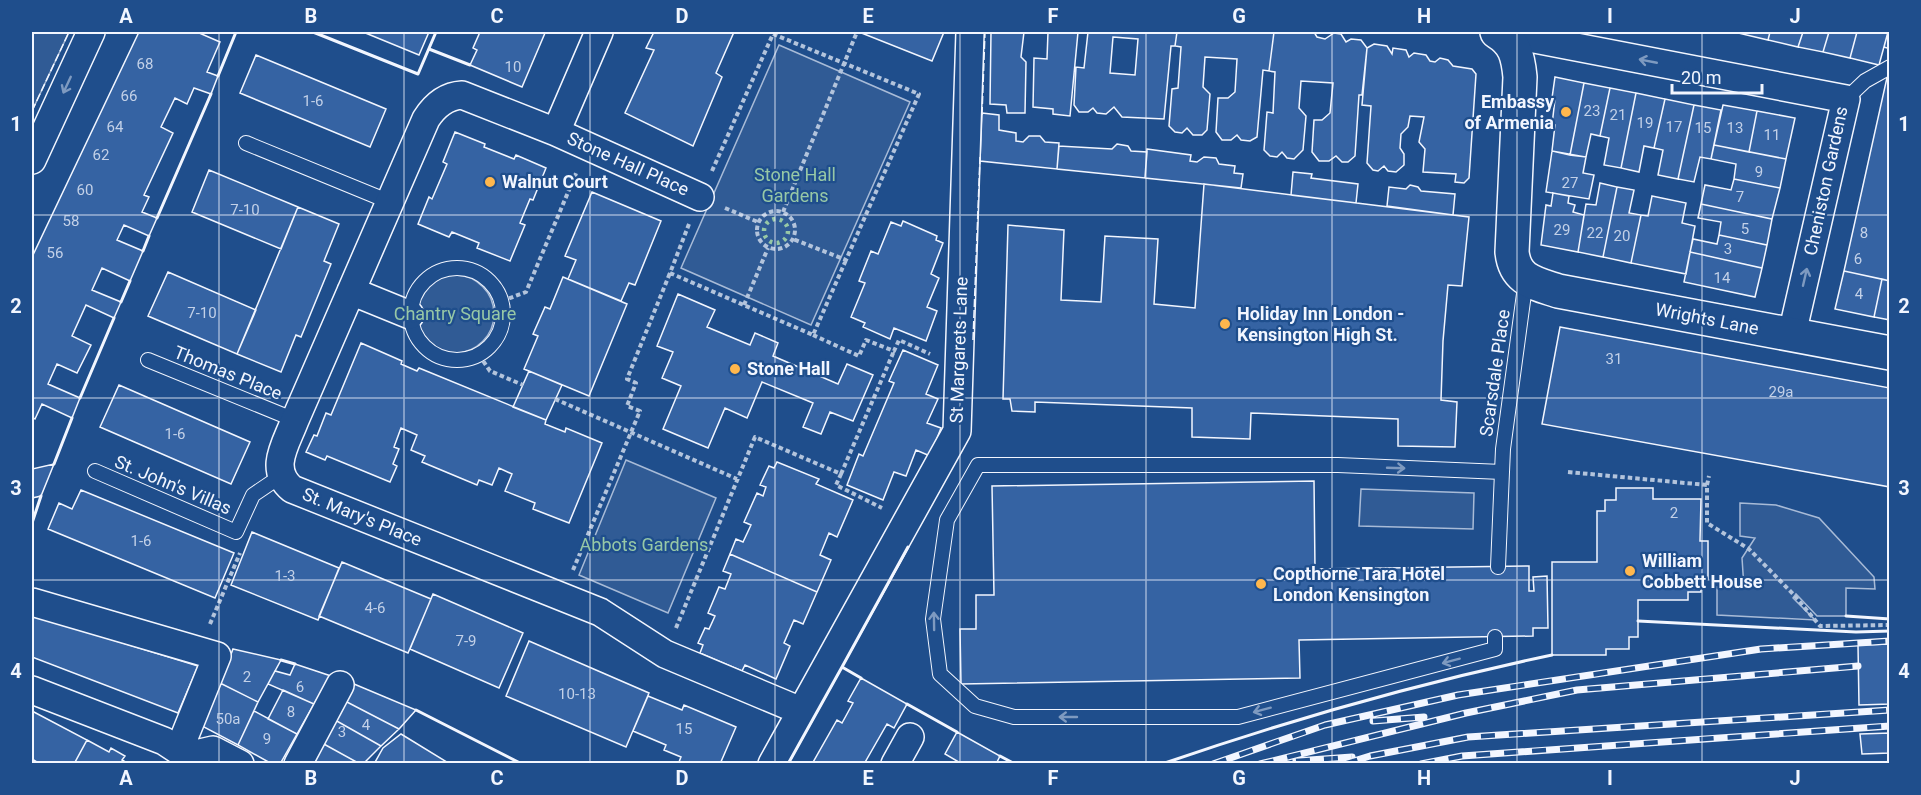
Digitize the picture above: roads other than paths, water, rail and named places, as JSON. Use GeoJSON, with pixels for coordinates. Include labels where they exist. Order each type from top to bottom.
{"type":"FeatureCollection","features":[{"type":"Feature","properties":{"kind":"street"},"geometry":{"type":"LineString","coordinates":[[32,160],[91,32]]}},
{"type":"Feature","properties":{"kind":"street"},"geometry":{"type":"LineString","coordinates":[[556,132],[599,32]]}},
{"type":"Feature","properties":{"kind":"street","name":"St Margarets Lane"},"geometry":{"type":"LineString","coordinates":[[772,764],[957,431],[970,32]]}},
{"type":"Feature","properties":{"kind":"street","name":"Cheniston Gardens"},"geometry":{"type":"LineString","coordinates":[[1497,32],[1846,99],[1792,334]]}},
{"type":"Feature","properties":{"kind":"street","name":"Cheniston Gardens"},"geometry":{"type":"LineString","coordinates":[[1497,32],[1509,40],[1516,50],[1519,68],[1521,92],[1512,252],[1513,263],[1526,279]]}},
{"type":"Feature","properties":{"kind":"street","name":"Stone Hall Place"},"geometry":{"type":"LineString","coordinates":[[390,202],[426,119],[433,109],[446,99],[462,95],[556,132],[700,197]]}},
{"type":"Feature","properties":{"kind":"street"},"geometry":{"type":"LineString","coordinates":[[280,476],[279,462],[295,420],[390,202]]}},
{"type":"Feature","properties":{"kind":"street","name":"Wrights Lane"},"geometry":{"type":"LineString","coordinates":[[1526,279],[1558,291],[1890,353]]}},
{"type":"Feature","properties":{"kind":"street"},"geometry":{"type":"LineString","coordinates":[[351,291],[410,315]]}},
{"type":"Feature","properties":{"kind":"street","name":"St. Mary's Place"},"geometry":{"type":"LineString","coordinates":[[280,476],[292,489],[562,596],[609,617],[665,654],[801,711]]}},
{"type":"Feature","properties":{"kind":"street"},"geometry":{"type":"LineString","coordinates":[[32,602],[218,656],[184,757]]}},
{"type":"Feature","properties":{"kind":"street"},"geometry":{"type":"LineString","coordinates":[[298,764],[340,685]]}},
{"type":"Feature","properties":{"kind":"street"},"geometry":{"type":"LineString","coordinates":[[32,690],[164,741],[184,757]]}},
{"type":"Feature","properties":{"kind":"street"},"geometry":{"type":"LineString","coordinates":[[895,764],[910,737]]}},
{"type":"Feature","properties":{"kind":"street"},"geometry":{"type":"LineString","coordinates":[[184,757],[213,750],[240,764]]}},
{"type":"Feature","properties":{"kind":"lane"},"geometry":{"type":"LineString","coordinates":[[1846,99],[1865,81],[1890,68]]}},
{"type":"Feature","properties":{"kind":"lane"},"geometry":{"type":"LineString","coordinates":[[246,143],[390,202]]}},
{"type":"Feature","properties":{"kind":"lane"},"geometry":{"type":"LineString","coordinates":[[449,267],[463,267],[487,278],[502,301],[503,316],[500,332],[491,345],[479,355],[466,359],[453,360],[439,357],[428,350],[418,341],[412,328],[410,315],[411,302],[425,279],[436,271],[449,267]]}},
{"type":"Feature","properties":{"kind":"lane","name":"Scarsdale Place"},"geometry":{"type":"LineString","coordinates":[[1498,567],[1503,449],[1526,279]]}},
{"type":"Feature","properties":{"kind":"lane","name":"Thomas Place"},"geometry":{"type":"LineString","coordinates":[[148,360],[295,420]]}},
{"type":"Feature","properties":{"kind":"lane"},"geometry":{"type":"LineString","coordinates":[[1495,637],[1495,649],[1238,717],[1014,717],[975,706],[940,675],[933,619],[947,520],[978,465],[1338,465],[1502,472]]}},
{"type":"Feature","properties":{"kind":"lane","name":"St. John's Villas"},"geometry":{"type":"LineString","coordinates":[[95,471],[236,532],[254,495],[280,476]]}},
{"type":"Feature","properties":{"kind":"railway"},"geometry":{"type":"LineString","coordinates":[[1213,764],[1325,725],[1458,695],[1761,649],[1890,641]]}},
{"type":"Feature","properties":{"kind":"railway"},"geometry":{"type":"LineString","coordinates":[[1260,764],[1466,713],[1577,690],[1858,666]]}},
{"type":"Feature","properties":{"kind":"railway"},"geometry":{"type":"LineString","coordinates":[[1344,764],[1370,756],[1468,737],[1890,710]]}},
{"type":"Feature","properties":{"kind":"railway"},"geometry":{"type":"LineString","coordinates":[[1373,721],[1424,717]]}},
{"type":"Feature","properties":{"kind":"railway"},"geometry":{"type":"LineString","coordinates":[[1421,764],[1462,756],[1890,726]]}},
{"type":"Feature","properties":{"kind":"railway"},"geometry":{"type":"LineString","coordinates":[[1296,761],[1352,757]]}},
{"type":"Feature","properties":{"kind":"place","name":"Embassy of Armenia"},"geometry":{"type":"Point","coordinates":[1566,112]}},
{"type":"Feature","properties":{"kind":"place","name":"Walnut Court"},"geometry":{"type":"Point","coordinates":[490,182]}},
{"type":"Feature","properties":{"kind":"place","name":"Holiday Inn London - Kensington High St."},"geometry":{"type":"Point","coordinates":[1225,324]}},
{"type":"Feature","properties":{"kind":"place","name":"Stone Hall"},"geometry":{"type":"Point","coordinates":[735,369]}},
{"type":"Feature","properties":{"kind":"place","name":"William Cobbett House"},"geometry":{"type":"Point","coordinates":[1630,571]}},
{"type":"Feature","properties":{"kind":"place","name":"Copthorne Tara Hotel London Kensington"},"geometry":{"type":"Point","coordinates":[1261,584]}},
{"type":"Feature","properties":{"kind":"park label","name":"Stone Hall Gardens"},"geometry":{"type":"Point","coordinates":[795,186]}},
{"type":"Feature","properties":{"kind":"park label","name":"Chantry Square"},"geometry":{"type":"Point","coordinates":[455,314]}},
{"type":"Feature","properties":{"kind":"park label","name":"Abbots Gardens"},"geometry":{"type":"Point","coordinates":[644,545]}}]}
